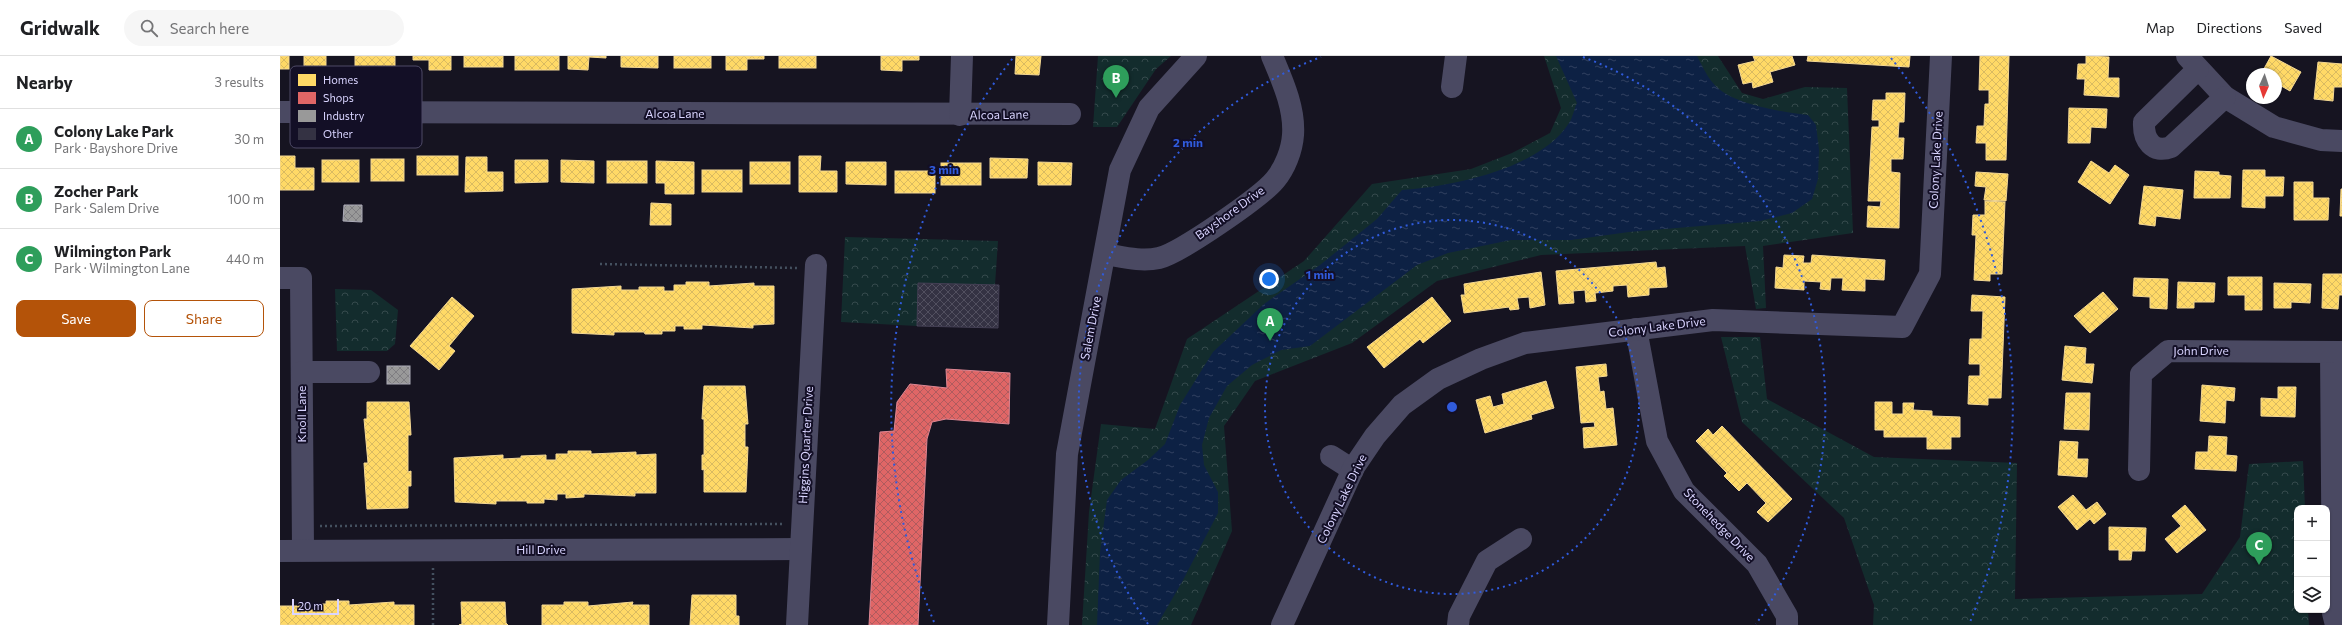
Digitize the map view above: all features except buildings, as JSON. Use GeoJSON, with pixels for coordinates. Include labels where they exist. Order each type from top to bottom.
{"type":"FeatureCollection","features":[{"type":"Feature","properties":{"kind":"street"},"geometry":{"type":"LineString","coordinates":[[960,115],[962,56]]}},
{"type":"Feature","properties":{"kind":"street","name":"Salem Drive"},"geometry":{"type":"LineString","coordinates":[[1058,625],[1067,454],[1120,170],[1149,108],[1196,56]]}},
{"type":"Feature","properties":{"kind":"street","name":"Bayshore Drive"},"geometry":{"type":"LineString","coordinates":[[1105,254],[1147,260],[1172,253],[1261,193],[1281,172],[1290,149],[1293,124],[1284,84],[1272,56]]}},
{"type":"Feature","properties":{"kind":"street"},"geometry":{"type":"LineString","coordinates":[[1452,87],[1456,56]]}},
{"type":"Feature","properties":{"kind":"street","name":"Colony Lake Drive"},"geometry":{"type":"LineString","coordinates":[[1282,625],[1353,470],[1375,436],[1402,405],[1438,379],[1481,358],[1525,343],[1713,320],[1902,326],[1930,274],[1941,56]]}},
{"type":"Feature","properties":{"kind":"street"},"geometry":{"type":"LineString","coordinates":[[2224,98],[2171,147],[2164,150],[2156,148],[2147,142],[2144,137],[2144,122],[2193,62],[2224,98],[2274,127],[2320,140],[2342,141]]}},
{"type":"Feature","properties":{"kind":"street","name":"Alcoa Lane"},"geometry":{"type":"LineString","coordinates":[[280,112],[290,112]]}},
{"type":"Feature","properties":{"kind":"street","name":"Alcoa Lane"},"geometry":{"type":"LineString","coordinates":[[422,113],[960,115],[1070,114]]}},
{"type":"Feature","properties":{"kind":"street","name":"Higgins Quarter Drive"},"geometry":{"type":"LineString","coordinates":[[797,625],[816,266]]}},
{"type":"Feature","properties":{"kind":"street","name":"Knoll Lane"},"geometry":{"type":"LineString","coordinates":[[280,278],[301,278],[303,550]]}},
{"type":"Feature","properties":{"kind":"street","name":"Stonehedge Drive"},"geometry":{"type":"LineString","coordinates":[[1636,329],[1657,441],[1684,491],[1757,564],[1787,616],[1787,625]]}},
{"type":"Feature","properties":{"kind":"street","name":"John Drive"},"geometry":{"type":"LineString","coordinates":[[2139,470],[2141,374],[2168,351],[2337,352]]}},
{"type":"Feature","properties":{"kind":"street"},"geometry":{"type":"LineString","coordinates":[[2336,625],[2333,613],[2337,550],[2337,352]]}},
{"type":"Feature","properties":{"kind":"street"},"geometry":{"type":"LineString","coordinates":[[302,372],[369,372]]}},
{"type":"Feature","properties":{"kind":"street"},"geometry":{"type":"LineString","coordinates":[[1331,456],[1353,470]]}},
{"type":"Feature","properties":{"kind":"street"},"geometry":{"type":"LineString","coordinates":[[1458,625],[1459,616],[1487,561],[1521,539]]}},
{"type":"Feature","properties":{"kind":"street","name":"Hill Drive"},"geometry":{"type":"LineString","coordinates":[[280,551],[801,549]]}},
{"type":"Feature","properties":{"kind":"path"},"geometry":{"type":"LineString","coordinates":[[600,264],[816,266]]}},
{"type":"Feature","properties":{"kind":"path"},"geometry":{"type":"LineString","coordinates":[[303,526],[802,524]]}},
{"type":"Feature","properties":{"kind":"path"},"geometry":{"type":"LineString","coordinates":[[433,550],[433,625]]}},
{"type":"Feature","properties":{"kind":"green space"},"geometry":{"type":"Polygon","coordinates":[[[1098,56],[1171,56],[1156,69],[1117,127],[1093,127],[1098,56]]]}},
{"type":"Feature","properties":{"kind":"green space"},"geometry":{"type":"Polygon","coordinates":[[[1544,56],[1718,56],[1742,93],[1763,99],[1805,87],[1847,88],[1853,233],[1763,246],[1766,308],[1756,309],[1745,246],[1541,255],[1437,281],[1352,343],[1255,381],[1224,426],[1232,531],[1191,625],[1082,625],[1089,512],[1101,424],[1155,429],[1187,339],[1304,261],[1372,184],[1471,169],[1512,153],[1550,133],[1561,108],[1544,56]]]}},
{"type":"Feature","properties":{"kind":"green space"},"geometry":{"type":"Polygon","coordinates":[[[845,237],[998,241],[995,285],[918,283],[917,326],[841,322],[845,237]]]}},
{"type":"Feature","properties":{"kind":"green space"},"geometry":{"type":"Polygon","coordinates":[[[335,289],[371,290],[398,310],[395,344],[387,351],[337,351],[335,289]]]}},
{"type":"Feature","properties":{"kind":"green space"},"geometry":{"type":"Polygon","coordinates":[[[1721,337],[1760,337],[1767,399],[1874,457],[2017,463],[2015,599],[2202,594],[2240,537],[2249,464],[2303,461],[2305,505],[2294,505],[2294,613],[2308,613],[2309,625],[1873,625],[1874,605],[1844,518],[1742,422],[1721,337]]]}},
{"type":"Feature","properties":{"kind":"water"},"geometry":{"type":"Polygon","coordinates":[[[1556,56],[1697,56],[1713,83],[1731,96],[1743,102],[1757,106],[1784,112],[1808,115],[1816,125],[1819,150],[1818,179],[1812,199],[1792,213],[1760,221],[1629,232],[1571,240],[1511,240],[1448,253],[1417,265],[1310,346],[1281,350],[1252,365],[1227,386],[1209,418],[1202,445],[1204,465],[1218,492],[1218,513],[1182,582],[1157,625],[1097,625],[1100,553],[1107,500],[1121,480],[1148,460],[1165,444],[1180,405],[1213,352],[1264,304],[1320,265],[1377,219],[1402,190],[1445,184],[1493,172],[1517,163],[1538,152],[1556,139],[1572,118],[1577,103],[1556,56]]]}},
{"type":"Feature","properties":{"kind":"place","name":"Zocher Park"},"geometry":{"type":"Point","coordinates":[1116,98]}},
{"type":"Feature","properties":{"kind":"place","name":"Colony Lake Park"},"geometry":{"type":"Point","coordinates":[1270,341]}},
{"type":"Feature","properties":{"kind":"place","name":"Wilmington Park"},"geometry":{"type":"Point","coordinates":[2259,565]}}]}
